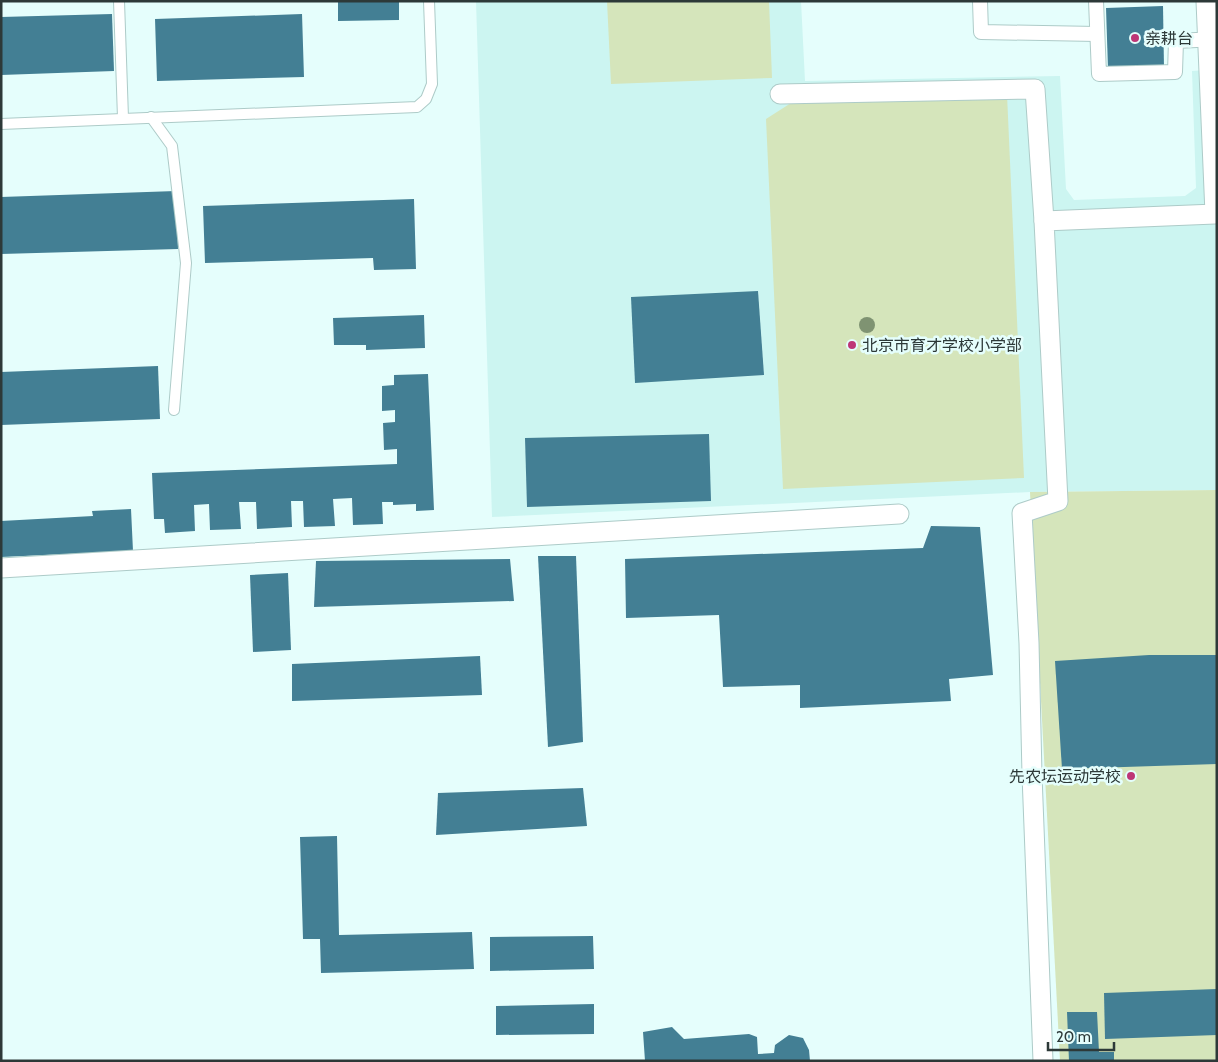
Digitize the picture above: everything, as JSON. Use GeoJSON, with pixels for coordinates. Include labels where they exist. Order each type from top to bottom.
{"type":"FeatureCollection","features":[{"type":"Feature","properties":{"kind":"street"},"geometry":{"type":"LineString","coordinates":[[980,1],[981,32],[1097,34]]}},
{"type":"Feature","properties":{"kind":"street"},"geometry":{"type":"LineString","coordinates":[[1096,1],[1099,74],[1175,72],[1176,41],[1212,40]]}},
{"type":"Feature","properties":{"kind":"street"},"geometry":{"type":"LineString","coordinates":[[1044,221],[1215,214],[1212,40],[1206,1]]}},
{"type":"Feature","properties":{"kind":"street"},"geometry":{"type":"LineString","coordinates":[[780,94],[1035,90],[1044,221],[1058,501],[1022,513],[1029,643],[1043,1061]]}},
{"type":"Feature","properties":{"kind":"street"},"geometry":{"type":"LineString","coordinates":[[1,568],[899,514]]}},
{"type":"Feature","properties":{"kind":"lane"},"geometry":{"type":"LineString","coordinates":[[119,1],[124,118]]}},
{"type":"Feature","properties":{"kind":"lane"},"geometry":{"type":"LineString","coordinates":[[1,124],[417,107],[426,99],[432,84],[428,1]]}},
{"type":"Feature","properties":{"kind":"lane"},"geometry":{"type":"LineString","coordinates":[[151,117],[172,146],[186,263],[174,410]]}},
{"type":"Feature","properties":{"kind":"shaded area","name":"北京市育才学校小学部"},"geometry":{"type":"Polygon","coordinates":[[[476,1],[801,1],[805,81],[1060,76],[1066,189],[1074,200],[1185,196],[1196,188],[1192,71],[1207,70],[1204,1],[1217,1],[1217,490],[1030,492],[492,517],[476,1]]]}},
{"type":"Feature","properties":{"kind":"green space"},"geometry":{"type":"Polygon","coordinates":[[[607,1],[769,1],[772,78],[611,84],[607,1]]]}},
{"type":"Feature","properties":{"kind":"green space"},"geometry":{"type":"Polygon","coordinates":[[[1007,94],[1024,478],[783,489],[766,119],[791,103],[1007,94]]]}},
{"type":"Feature","properties":{"kind":"green space","name":"先农坛运动学校"},"geometry":{"type":"Polygon","coordinates":[[[1217,490],[1217,1061],[1060,1061],[1030,492],[1217,490]]]}},
{"type":"Feature","properties":{"kind":"building"},"geometry":{"type":"Polygon","coordinates":[[[338,1],[399,1],[399,20],[338,21],[338,1]]]}},
{"type":"Feature","properties":{"kind":"building","name":"亲耕台"},"geometry":{"type":"Polygon","coordinates":[[[1163,6],[1164,68],[1108,69],[1106,8],[1163,6]]]}},
{"type":"Feature","properties":{"kind":"building"},"geometry":{"type":"Polygon","coordinates":[[[112,14],[114,71],[1,75],[1,17],[112,14]]]}},
{"type":"Feature","properties":{"kind":"building"},"geometry":{"type":"Polygon","coordinates":[[[302,14],[304,77],[157,81],[155,19],[302,14]]]}},
{"type":"Feature","properties":{"kind":"building"},"geometry":{"type":"Polygon","coordinates":[[[176,191],[178,249],[1,254],[1,197],[176,191]]]}},
{"type":"Feature","properties":{"kind":"building"},"geometry":{"type":"Polygon","coordinates":[[[414,199],[416,269],[374,270],[373,258],[205,263],[203,206],[414,199]]]}},
{"type":"Feature","properties":{"kind":"building"},"geometry":{"type":"Polygon","coordinates":[[[758,291],[764,375],[635,383],[631,297],[758,291]]]}},
{"type":"Feature","properties":{"kind":"building"},"geometry":{"type":"Polygon","coordinates":[[[424,315],[425,348],[366,350],[366,345],[334,345],[333,318],[424,315]]]}},
{"type":"Feature","properties":{"kind":"building"},"geometry":{"type":"Polygon","coordinates":[[[158,366],[160,419],[1,425],[1,372],[158,366]]]}},
{"type":"Feature","properties":{"kind":"building"},"geometry":{"type":"Polygon","coordinates":[[[428,374],[434,510],[416,511],[416,504],[393,505],[393,502],[382,502],[383,524],[353,525],[352,498],[333,499],[335,526],[304,527],[303,501],[291,501],[292,527],[257,529],[256,502],[239,502],[241,529],[210,530],[209,504],[194,505],[195,531],[165,533],[164,519],[154,519],[152,473],[397,464],[397,449],[384,450],[383,423],[395,422],[395,410],[382,411],[382,386],[394,385],[394,375],[428,374]]]}},
{"type":"Feature","properties":{"kind":"building"},"geometry":{"type":"Polygon","coordinates":[[[709,434],[711,501],[527,507],[525,438],[709,434]]]}},
{"type":"Feature","properties":{"kind":"building"},"geometry":{"type":"Polygon","coordinates":[[[131,509],[133,551],[1,557],[1,521],[93,516],[92,511],[131,509]]]}},
{"type":"Feature","properties":{"kind":"building"},"geometry":{"type":"Polygon","coordinates":[[[931,526],[980,527],[993,675],[949,679],[951,701],[800,708],[800,685],[723,687],[719,615],[626,618],[625,559],[923,548],[931,526]]]}},
{"type":"Feature","properties":{"kind":"building"},"geometry":{"type":"Polygon","coordinates":[[[538,556],[576,556],[583,742],[548,747],[538,556]]]}},
{"type":"Feature","properties":{"kind":"building"},"geometry":{"type":"Polygon","coordinates":[[[510,559],[514,601],[314,607],[316,561],[510,559]]]}},
{"type":"Feature","properties":{"kind":"building"},"geometry":{"type":"Polygon","coordinates":[[[288,573],[291,650],[253,652],[250,575],[288,573]]]}},
{"type":"Feature","properties":{"kind":"building"},"geometry":{"type":"Polygon","coordinates":[[[1149,655],[1217,655],[1217,764],[1062,769],[1055,661],[1149,655]]]}},
{"type":"Feature","properties":{"kind":"building"},"geometry":{"type":"Polygon","coordinates":[[[480,656],[482,695],[292,701],[292,664],[480,656]]]}},
{"type":"Feature","properties":{"kind":"building"},"geometry":{"type":"Polygon","coordinates":[[[583,788],[587,826],[436,835],[438,793],[583,788]]]}},
{"type":"Feature","properties":{"kind":"building"},"geometry":{"type":"Polygon","coordinates":[[[337,836],[339,935],[472,932],[474,969],[321,973],[320,939],[303,939],[300,837],[337,836]]]}},
{"type":"Feature","properties":{"kind":"building"},"geometry":{"type":"Polygon","coordinates":[[[593,936],[594,969],[490,971],[490,937],[593,936]]]}},
{"type":"Feature","properties":{"kind":"building"},"geometry":{"type":"Polygon","coordinates":[[[1217,989],[1217,1035],[1105,1039],[1104,993],[1217,989]]]}},
{"type":"Feature","properties":{"kind":"building"},"geometry":{"type":"Polygon","coordinates":[[[594,1004],[594,1034],[496,1035],[496,1006],[594,1004]]]}},
{"type":"Feature","properties":{"kind":"building"},"geometry":{"type":"Polygon","coordinates":[[[1067,1012],[1097,1012],[1099,1052],[1114,1052],[1114,1061],[1069,1061],[1067,1012]]]}},
{"type":"Feature","properties":{"kind":"building"},"geometry":{"type":"Polygon","coordinates":[[[672,1027],[684,1039],[749,1034],[757,1037],[758,1054],[774,1053],[775,1045],[789,1035],[803,1038],[809,1050],[810,1061],[645,1061],[643,1032],[672,1027]]]}},
{"type":"Feature","properties":{"kind":"place","name":"亲耕台"},"geometry":{"type":"Point","coordinates":[1135,38]}},
{"type":"Feature","properties":{"kind":"place","name":"北京市育才学校小学部"},"geometry":{"type":"Point","coordinates":[852,345]}},
{"type":"Feature","properties":{"kind":"place","name":"先农坛运动学校"},"geometry":{"type":"Point","coordinates":[1131,776]}}]}
